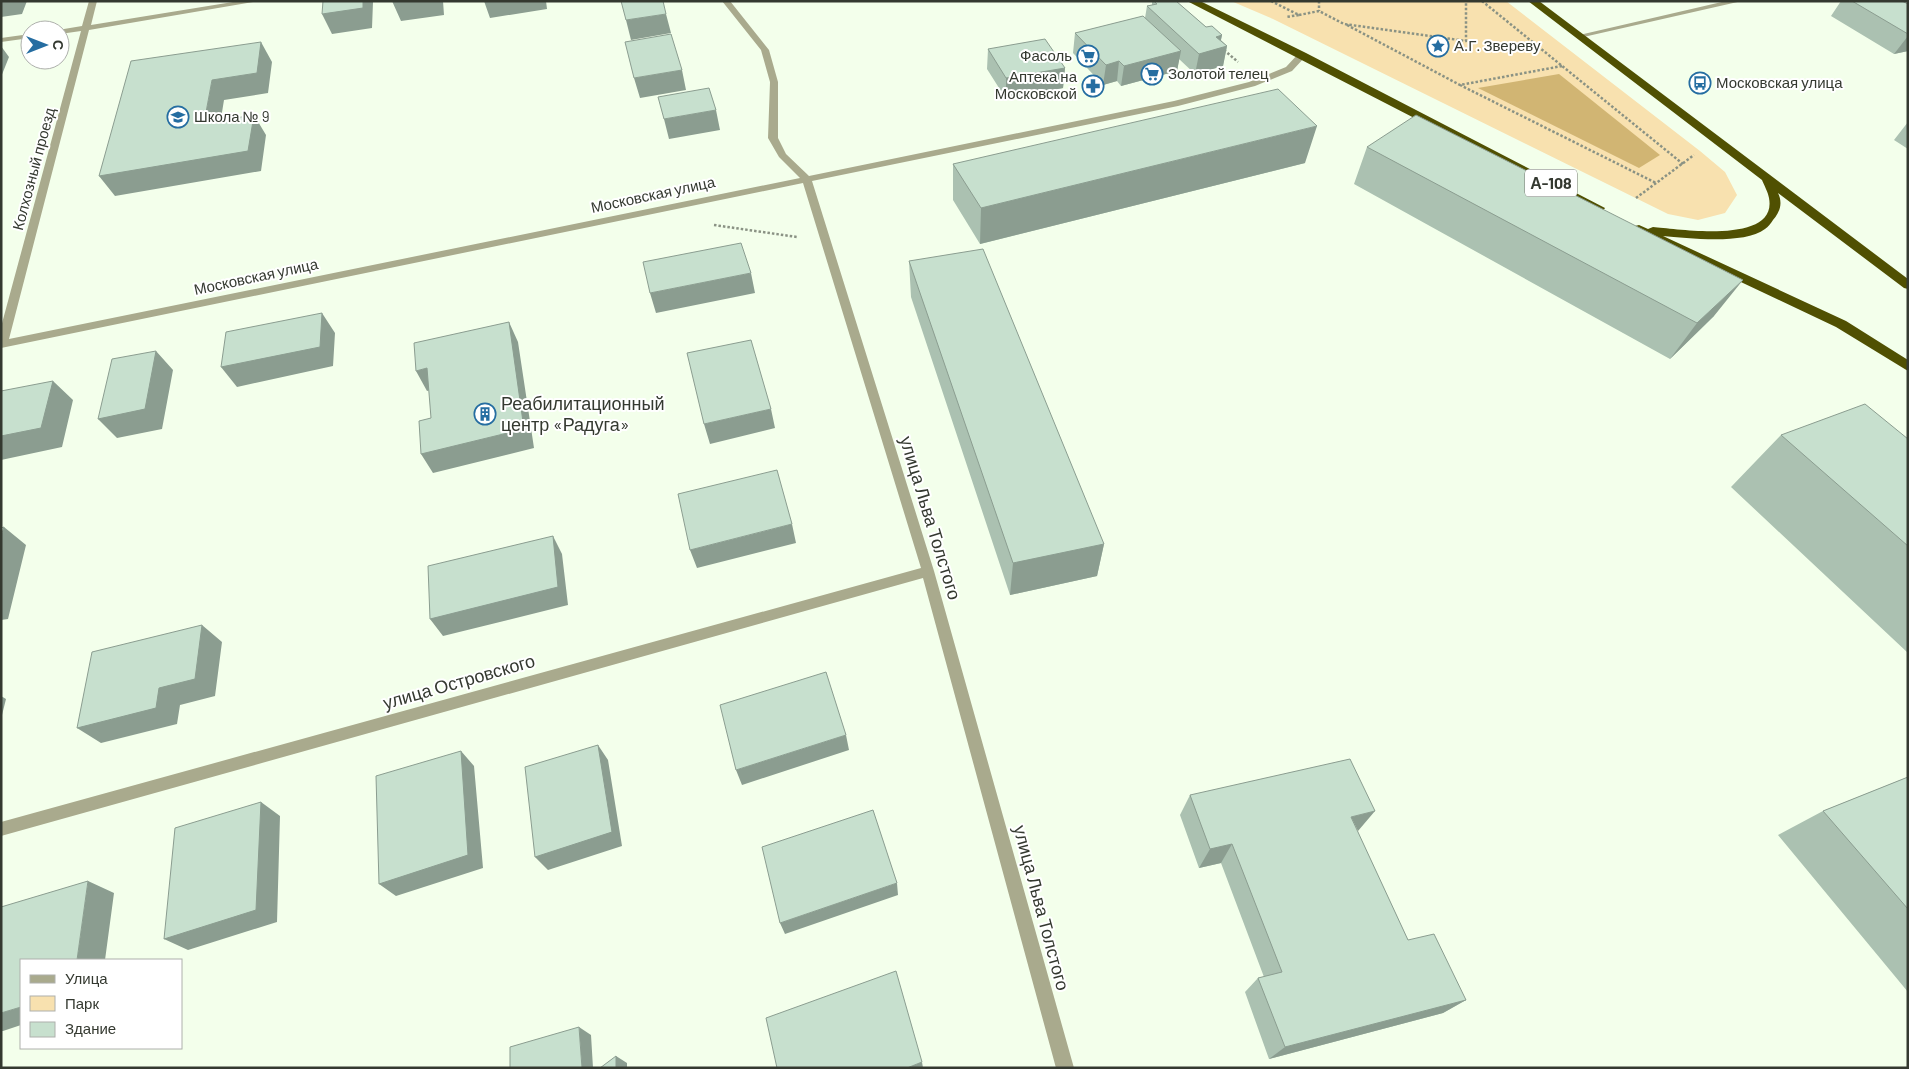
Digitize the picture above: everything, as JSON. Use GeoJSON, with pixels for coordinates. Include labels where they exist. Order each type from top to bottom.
{"type":"FeatureCollection","features":[{"type":"Feature","properties":{"kind":"highway","name":"А-108"},"geometry":{"type":"LineString","coordinates":[[1192,1],[1302,55],[1612,215]]}},
{"type":"Feature","properties":{"kind":"highway"},"geometry":{"type":"LineString","coordinates":[[1533,1],[1908,285]]}},
{"type":"Feature","properties":{"kind":"highway"},"geometry":{"type":"LineString","coordinates":[[1641,230],[1702,235],[1741,234],[1761,227],[1774,212],[1775,198],[1766,178]]}},
{"type":"Feature","properties":{"kind":"highway"},"geometry":{"type":"LineString","coordinates":[[1627,222],[1841,324],[1908,366]]}},
{"type":"Feature","properties":{"kind":"street","name":"Колхозный проезд"},"geometry":{"type":"LineString","coordinates":[[2,344],[93,1]]}},
{"type":"Feature","properties":{"kind":"street"},"geometry":{"type":"LineString","coordinates":[[70,31],[255,1]]}},
{"type":"Feature","properties":{"kind":"street","name":"улица Льва Толстого"},"geometry":{"type":"LineString","coordinates":[[726,1],[764,50],[774,82],[773,138],[782,155],[807,179],[928,571],[1066,1068]]}},
{"type":"Feature","properties":{"kind":"street"},"geometry":{"type":"LineString","coordinates":[[1579,36],[1738,1]]}},
{"type":"Feature","properties":{"kind":"street"},"geometry":{"type":"LineString","coordinates":[[1,40],[20,37]]}},
{"type":"Feature","properties":{"kind":"street","name":"Московская улица"},"geometry":{"type":"LineString","coordinates":[[2,344],[1175,104],[1252,84],[1289,69],[1302,55]]}},
{"type":"Feature","properties":{"kind":"street","name":"улица Островского"},"geometry":{"type":"LineString","coordinates":[[1,829],[928,571]]}},
{"type":"Feature","properties":{"kind":"path"},"geometry":{"type":"LineString","coordinates":[[1271,1],[1299,16]]}},
{"type":"Feature","properties":{"kind":"path"},"geometry":{"type":"LineString","coordinates":[[1318,1],[1319,11]]}},
{"type":"Feature","properties":{"kind":"path"},"geometry":{"type":"LineString","coordinates":[[1344,24],[1466,41],[1466,1]]}},
{"type":"Feature","properties":{"kind":"path"},"geometry":{"type":"LineString","coordinates":[[1482,1],[1683,164]]}},
{"type":"Feature","properties":{"kind":"path"},"geometry":{"type":"LineString","coordinates":[[1281,18],[1319,11],[1460,85],[1656,183]]}},
{"type":"Feature","properties":{"kind":"path"},"geometry":{"type":"LineString","coordinates":[[1460,85],[1562,66]]}},
{"type":"Feature","properties":{"kind":"path"},"geometry":{"type":"LineString","coordinates":[[1636,198],[1700,151]]}},
{"type":"Feature","properties":{"kind":"path"},"geometry":{"type":"LineString","coordinates":[[707,224],[825,240]]}},
{"type":"Feature","properties":{"kind":"green space"},"geometry":{"type":"Polygon","coordinates":[[[1231,1],[1506,1],[1700,151],[1725,172],[1737,195],[1725,213],[1698,220],[1668,214],[1273,19],[1231,1]]]}},
{"type":"Feature","properties":{"kind":"shaded area"},"geometry":{"type":"Polygon","coordinates":[[[1559,74],[1660,155],[1639,168],[1478,88],[1559,74]]]}},
{"type":"Feature","properties":{"kind":"building"},"geometry":{"type":"Polygon","coordinates":[[[323,1],[363,1],[363,8],[322,14],[323,1]]]}},
{"type":"Feature","properties":{"kind":"building"},"geometry":{"type":"Polygon","coordinates":[[[621,1],[663,1],[666,14],[626,20],[621,1]]]}},
{"type":"Feature","properties":{"kind":"building"},"geometry":{"type":"Polygon","coordinates":[[[1154,1],[1176,1],[1206,27],[1212,26],[1222,35],[1216,37],[1227,46],[1199,54],[1147,6],[1157,4],[1154,1]]]}},
{"type":"Feature","properties":{"kind":"building"},"geometry":{"type":"Polygon","coordinates":[[[1852,1],[1902,1],[1908,4],[1908,34],[1852,1]]]}},
{"type":"Feature","properties":{"kind":"building"},"geometry":{"type":"Polygon","coordinates":[[[1143,16],[1181,51],[1124,66],[1119,61],[1106,65],[1075,33],[1143,16]]]}},
{"type":"Feature","properties":{"kind":"building"},"geometry":{"type":"Polygon","coordinates":[[[671,34],[682,70],[634,78],[625,42],[671,34]]]}},
{"type":"Feature","properties":{"kind":"building"},"geometry":{"type":"Polygon","coordinates":[[[1045,39],[1065,68],[1006,78],[988,49],[1045,39]]]}},
{"type":"Feature","properties":{"kind":"building"},"geometry":{"type":"Polygon","coordinates":[[[261,42],[257,73],[212,80],[204,123],[254,115],[248,151],[99,176],[131,61],[261,42]]]}},
{"type":"Feature","properties":{"kind":"building"},"geometry":{"type":"Polygon","coordinates":[[[709,88],[716,110],[664,119],[658,97],[709,88]]]}},
{"type":"Feature","properties":{"kind":"building"},"geometry":{"type":"Polygon","coordinates":[[[1278,89],[1317,126],[981,208],[953,164],[1278,89]]]}},
{"type":"Feature","properties":{"kind":"building"},"geometry":{"type":"Polygon","coordinates":[[[1416,115],[1743,280],[1697,323],[1367,147],[1416,115]]]}},
{"type":"Feature","properties":{"kind":"building"},"geometry":{"type":"Polygon","coordinates":[[[741,243],[751,273],[650,293],[643,262],[741,243]]]}},
{"type":"Feature","properties":{"kind":"building"},"geometry":{"type":"Polygon","coordinates":[[[983,249],[1104,544],[1013,563],[909,261],[983,249]]]}},
{"type":"Feature","properties":{"kind":"building"},"geometry":{"type":"Polygon","coordinates":[[[322,313],[320,347],[221,367],[226,332],[322,313]]]}},
{"type":"Feature","properties":{"kind":"building","name":"Реабилитационный центр «Радуга»"},"geometry":{"type":"Polygon","coordinates":[[[509,322],[524,429],[421,454],[419,421],[431,418],[427,368],[416,371],[414,343],[509,322]]]}},
{"type":"Feature","properties":{"kind":"building"},"geometry":{"type":"Polygon","coordinates":[[[751,340],[771,409],[704,424],[687,353],[751,340]]]}},
{"type":"Feature","properties":{"kind":"building"},"geometry":{"type":"Polygon","coordinates":[[[156,351],[145,409],[98,419],[112,359],[156,351]]]}},
{"type":"Feature","properties":{"kind":"building"},"geometry":{"type":"Polygon","coordinates":[[[53,381],[41,428],[1,436],[1,391],[53,381]]]}},
{"type":"Feature","properties":{"kind":"building"},"geometry":{"type":"Polygon","coordinates":[[[1865,404],[1908,439],[1908,546],[1781,435],[1865,404]]]}},
{"type":"Feature","properties":{"kind":"building"},"geometry":{"type":"Polygon","coordinates":[[[777,470],[792,524],[690,550],[678,494],[777,470]]]}},
{"type":"Feature","properties":{"kind":"building"},"geometry":{"type":"Polygon","coordinates":[[[553,536],[558,587],[430,619],[428,566],[553,536]]]}},
{"type":"Feature","properties":{"kind":"building"},"geometry":{"type":"Polygon","coordinates":[[[202,625],[195,679],[159,688],[156,708],[77,728],[92,652],[202,625]]]}},
{"type":"Feature","properties":{"kind":"building"},"geometry":{"type":"Polygon","coordinates":[[[826,672],[846,735],[736,770],[720,705],[826,672]]]}},
{"type":"Feature","properties":{"kind":"building"},"geometry":{"type":"Polygon","coordinates":[[[598,745],[612,832],[535,857],[525,767],[598,745]]]}},
{"type":"Feature","properties":{"kind":"building"},"geometry":{"type":"Polygon","coordinates":[[[461,751],[468,855],[379,884],[376,776],[461,751]]]}},
{"type":"Feature","properties":{"kind":"building"},"geometry":{"type":"Polygon","coordinates":[[[1350,759],[1375,811],[1351,817],[1408,940],[1434,934],[1466,1000],[1285,1047],[1258,978],[1282,972],[1232,844],[1210,849],[1190,795],[1350,759]]]}},
{"type":"Feature","properties":{"kind":"building"},"geometry":{"type":"Polygon","coordinates":[[[1908,777],[1908,909],[1823,811],[1908,777]]]}},
{"type":"Feature","properties":{"kind":"building"},"geometry":{"type":"Polygon","coordinates":[[[261,802],[256,910],[164,939],[175,828],[261,802]]]}},
{"type":"Feature","properties":{"kind":"building"},"geometry":{"type":"Polygon","coordinates":[[[873,810],[897,883],[780,923],[762,847],[873,810]]]}},
{"type":"Feature","properties":{"kind":"building"},"geometry":{"type":"Polygon","coordinates":[[[88,881],[77,959],[20,959],[20,1007],[1,1013],[1,907],[88,881]]]}},
{"type":"Feature","properties":{"kind":"building"},"geometry":{"type":"Polygon","coordinates":[[[896,971],[922,1062],[907,1068],[777,1068],[766,1018],[896,971]]]}},
{"type":"Feature","properties":{"kind":"building"},"geometry":{"type":"Polygon","coordinates":[[[579,1027],[582,1068],[510,1068],[510,1047],[579,1027]]]}},
{"type":"Feature","properties":{"kind":"building"},"geometry":{"type":"Polygon","coordinates":[[[616,1056],[616,1068],[600,1068],[616,1056]]]}},
{"type":"Feature","properties":{"kind":"place","name":"А.Г. Звереву"},"geometry":{"type":"Point","coordinates":[1438,46]}},
{"type":"Feature","properties":{"kind":"place","name":"Фасоль"},"geometry":{"type":"Point","coordinates":[1088,56]}},
{"type":"Feature","properties":{"kind":"place","name":"Золотой телец"},"geometry":{"type":"Point","coordinates":[1152,74]}},
{"type":"Feature","properties":{"kind":"place","name":"Московская улица"},"geometry":{"type":"Point","coordinates":[1700,83]}},
{"type":"Feature","properties":{"kind":"place","name":"Аптека на Московской"},"geometry":{"type":"Point","coordinates":[1093,86]}},
{"type":"Feature","properties":{"kind":"place","name":"Школа № 9"},"geometry":{"type":"Point","coordinates":[178,117]}},
{"type":"Feature","properties":{"kind":"place","name":"Реабилитационный центр «Радуга»"},"geometry":{"type":"Point","coordinates":[485,414]}}]}
